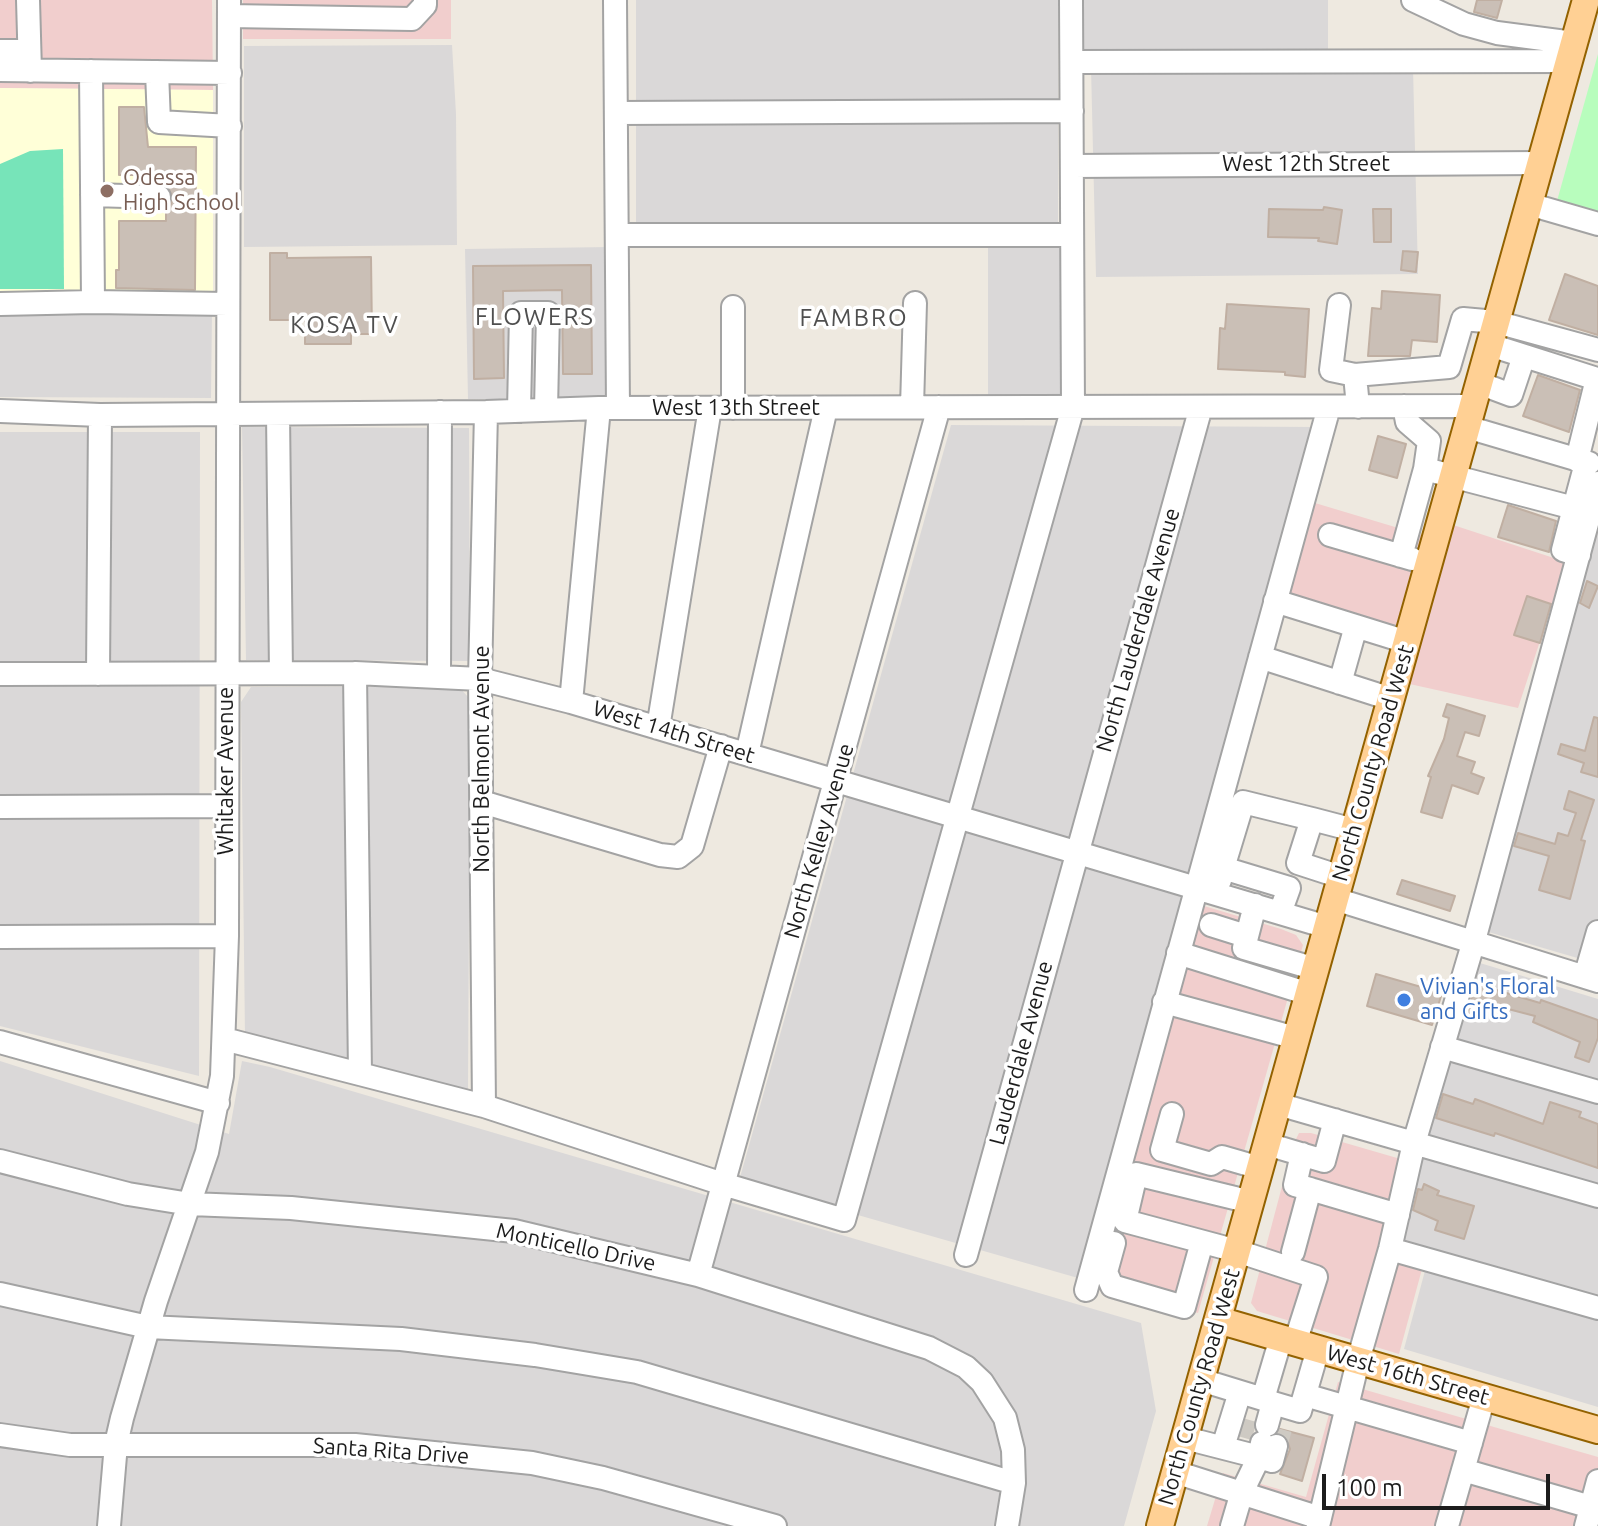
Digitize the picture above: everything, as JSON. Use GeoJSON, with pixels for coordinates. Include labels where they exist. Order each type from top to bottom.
{"type":"FeatureCollection","features":[{"type":"Feature","properties":{"kind":"main road","name":"North County Road West"},"geometry":{"type":"LineString","coordinates":[[1160,1526],[1586,0]]}},
{"type":"Feature","properties":{"kind":"main road","name":"West 16th Street"},"geometry":{"type":"LineString","coordinates":[[1218,1320],[1598,1430]]}},
{"type":"Feature","properties":{"kind":"street"},"geometry":{"type":"LineString","coordinates":[[28,0],[30,61]]}},
{"type":"Feature","properties":{"kind":"street"},"geometry":{"type":"LineString","coordinates":[[229,8],[412,19],[425,5],[425,0]]}},
{"type":"Feature","properties":{"kind":"street"},"geometry":{"type":"LineString","coordinates":[[571,702],[608,408],[617,235],[615,0]]}},
{"type":"Feature","properties":{"kind":"street"},"geometry":{"type":"LineString","coordinates":[[224,1039],[484,1106],[844,1220],[1073,407],[1071,0]]}},
{"type":"Feature","properties":{"kind":"street"},"geometry":{"type":"LineString","coordinates":[[1413,0],[1464,24],[1571,52]]}},
{"type":"Feature","properties":{"kind":"street","name":"Whitaker Avenue"},"geometry":{"type":"LineString","coordinates":[[109,1526],[116,1444],[148,1327],[207,1152],[218,1103],[224,1039],[227,936],[229,8]]}},
{"type":"Feature","properties":{"kind":"street"},"geometry":{"type":"LineString","coordinates":[[0,51],[30,61],[91,71],[230,73]]}},
{"type":"Feature","properties":{"kind":"street"},"geometry":{"type":"LineString","coordinates":[[1072,62],[1571,52]]}},
{"type":"Feature","properties":{"kind":"street"},"geometry":{"type":"LineString","coordinates":[[0,70],[30,61]]}},
{"type":"Feature","properties":{"kind":"street"},"geometry":{"type":"LineString","coordinates":[[91,71],[93,302]]}},
{"type":"Feature","properties":{"kind":"street"},"geometry":{"type":"LineString","coordinates":[[157,72],[159,122],[230,126]]}},
{"type":"Feature","properties":{"kind":"street"},"geometry":{"type":"LineString","coordinates":[[616,113],[1072,111]]}},
{"type":"Feature","properties":{"kind":"street","name":"West 12th Street"},"geometry":{"type":"LineString","coordinates":[[1072,166],[1541,163]]}},
{"type":"Feature","properties":{"kind":"street"},"geometry":{"type":"LineString","coordinates":[[92,195],[159,197]]}},
{"type":"Feature","properties":{"kind":"street"},"geometry":{"type":"LineString","coordinates":[[1529,204],[1598,224]]}},
{"type":"Feature","properties":{"kind":"street"},"geometry":{"type":"LineString","coordinates":[[617,235],[1072,235]]}},
{"type":"Feature","properties":{"kind":"street"},"geometry":{"type":"LineString","coordinates":[[912,407],[915,303]]}},
{"type":"Feature","properties":{"kind":"street"},"geometry":{"type":"LineString","coordinates":[[0,304],[228,304]]}},
{"type":"Feature","properties":{"kind":"street"},"geometry":{"type":"LineString","coordinates":[[1339,305],[1331,370],[1355,375],[1449,367],[1463,319],[1493,333],[1524,356],[1597,379],[1587,463],[1564,505],[1563,550],[1579,555]]}},
{"type":"Feature","properties":{"kind":"street"},"geometry":{"type":"LineString","coordinates":[[658,728],[722,408],[733,307]]}},
{"type":"Feature","properties":{"kind":"street"},"geometry":{"type":"LineString","coordinates":[[519,411],[521,313],[548,313],[546,410]]}},
{"type":"Feature","properties":{"kind":"street"},"geometry":{"type":"LineString","coordinates":[[1493,333],[1598,350]]}},
{"type":"Feature","properties":{"kind":"street"},"geometry":{"type":"LineString","coordinates":[[1473,406],[1511,395],[1524,356]]}},
{"type":"Feature","properties":{"kind":"street"},"geometry":{"type":"LineString","coordinates":[[1355,375],[1358,407]]}},
{"type":"Feature","properties":{"kind":"street"},"geometry":{"type":"LineString","coordinates":[[1401,556],[1425,469],[1429,441],[1407,422],[1404,406]]}},
{"type":"Feature","properties":{"kind":"street","name":"West 13th Street"},"geometry":{"type":"LineString","coordinates":[[0,411],[100,415],[608,408],[1473,406],[1587,463]]}},
{"type":"Feature","properties":{"kind":"street","name":"North Kelley Avenue"},"geometry":{"type":"LineString","coordinates":[[698,1275],[939,407]]}},
{"type":"Feature","properties":{"kind":"street","name":"North Lauderdale Avenue"},"geometry":{"type":"LineString","coordinates":[[1076,852],[1201,407]]}},
{"type":"Feature","properties":{"kind":"street"},"geometry":{"type":"LineString","coordinates":[[1206,891],[1260,657],[1329,407]]}},
{"type":"Feature","properties":{"kind":"street"},"geometry":{"type":"LineString","coordinates":[[747,754],[826,408]]}},
{"type":"Feature","properties":{"kind":"street"},"geometry":{"type":"LineString","coordinates":[[439,677],[440,412]]}},
{"type":"Feature","properties":{"kind":"street","name":"North Belmont Avenue"},"geometry":{"type":"LineString","coordinates":[[484,1106],[480,679],[486,412]]}},
{"type":"Feature","properties":{"kind":"street"},"geometry":{"type":"LineString","coordinates":[[278,414],[281,673]]}},
{"type":"Feature","properties":{"kind":"street"},"geometry":{"type":"LineString","coordinates":[[98,674],[100,415]]}},
{"type":"Feature","properties":{"kind":"street"},"geometry":{"type":"LineString","coordinates":[[1425,469],[1564,505]]}},
{"type":"Feature","properties":{"kind":"street"},"geometry":{"type":"LineString","coordinates":[[1175,1472],[1242,1492],[1319,1522],[1358,1361],[1390,1249],[1414,1143],[1473,944],[1598,483]]}},
{"type":"Feature","properties":{"kind":"street"},"geometry":{"type":"LineString","coordinates":[[1411,519],[1439,526]]}},
{"type":"Feature","properties":{"kind":"street"},"geometry":{"type":"LineString","coordinates":[[1330,535],[1429,564]]}},
{"type":"Feature","properties":{"kind":"street"},"geometry":{"type":"LineString","coordinates":[[1275,601],[1407,642]]}},
{"type":"Feature","properties":{"kind":"street"},"geometry":{"type":"LineString","coordinates":[[1340,683],[1356,626]]}},
{"type":"Feature","properties":{"kind":"street"},"geometry":{"type":"LineString","coordinates":[[1260,657],[1391,699]]}},
{"type":"Feature","properties":{"kind":"street"},"geometry":{"type":"LineString","coordinates":[[355,673],[360,1074]]}},
{"type":"Feature","properties":{"kind":"street","name":"West 14th Street"},"geometry":{"type":"LineString","coordinates":[[0,674],[355,673],[480,679],[571,702],[1327,927]]}},
{"type":"Feature","properties":{"kind":"street"},"geometry":{"type":"LineString","coordinates":[[482,802],[660,855],[678,857],[692,846],[721,746]]}},
{"type":"Feature","properties":{"kind":"street"},"geometry":{"type":"LineString","coordinates":[[1086,1290],[1178,953],[1206,891],[1224,865],[1243,802],[1354,830]]}},
{"type":"Feature","properties":{"kind":"street"},"geometry":{"type":"LineString","coordinates":[[0,807],[226,806]]}},
{"type":"Feature","properties":{"kind":"street"},"geometry":{"type":"LineString","coordinates":[[1280,913],[1282,886],[1298,863],[1312,819]]}},
{"type":"Feature","properties":{"kind":"street","name":"Lauderdale Avenue"},"geometry":{"type":"LineString","coordinates":[[966,1255],[1076,852]]}},
{"type":"Feature","properties":{"kind":"street"},"geometry":{"type":"LineString","coordinates":[[1298,863],[1338,888],[1473,944],[1592,979],[1598,932]]}},
{"type":"Feature","properties":{"kind":"street"},"geometry":{"type":"LineString","coordinates":[[1224,865],[1282,886]]}},
{"type":"Feature","properties":{"kind":"street"},"geometry":{"type":"LineString","coordinates":[[1255,905],[1244,948],[1312,981]]}},
{"type":"Feature","properties":{"kind":"street"},"geometry":{"type":"LineString","coordinates":[[1211,925],[1246,936]]}},
{"type":"Feature","properties":{"kind":"street"},"geometry":{"type":"LineString","coordinates":[[0,937],[227,936]]}},
{"type":"Feature","properties":{"kind":"street"},"geometry":{"type":"LineString","coordinates":[[1178,953],[1312,981]]}},
{"type":"Feature","properties":{"kind":"street"},"geometry":{"type":"LineString","coordinates":[[1164,1002],[1296,1038]]}},
{"type":"Feature","properties":{"kind":"street"},"geometry":{"type":"LineString","coordinates":[[0,1042],[218,1103]]}},
{"type":"Feature","properties":{"kind":"street"},"geometry":{"type":"LineString","coordinates":[[1442,1047],[1598,1092]]}},
{"type":"Feature","properties":{"kind":"street"},"geometry":{"type":"LineString","coordinates":[[1278,1104],[1598,1196]]}},
{"type":"Feature","properties":{"kind":"street"},"geometry":{"type":"LineString","coordinates":[[1172,1114],[1162,1150],[1211,1164],[1222,1157],[1302,1154],[1324,1161],[1335,1120]]}},
{"type":"Feature","properties":{"kind":"street"},"geometry":{"type":"LineString","coordinates":[[1302,1154],[1295,1185],[1398,1215]]}},
{"type":"Feature","properties":{"kind":"street","name":"Monticello Drive"},"geometry":{"type":"LineString","coordinates":[[0,1161],[128,1194],[190,1204],[291,1208],[514,1231],[698,1275],[929,1348],[966,1367],[982,1382],[1005,1418],[1013,1450],[1014,1483],[1007,1526]]}},
{"type":"Feature","properties":{"kind":"street"},"geometry":{"type":"LineString","coordinates":[[1202,1242],[1184,1307],[1112,1286],[1106,1272],[1118,1230],[1125,1221],[1136,1174],[1251,1202]]}},
{"type":"Feature","properties":{"kind":"street"},"geometry":{"type":"LineString","coordinates":[[1293,1252],[1310,1189]]}},
{"type":"Feature","properties":{"kind":"street"},"geometry":{"type":"LineString","coordinates":[[1125,1221],[1237,1251],[1316,1277],[1298,1343],[1261,1423],[1232,1526]]}},
{"type":"Feature","properties":{"kind":"street"},"geometry":{"type":"LineString","coordinates":[[1390,1249],[1598,1308]]}},
{"type":"Feature","properties":{"kind":"street"},"geometry":{"type":"LineString","coordinates":[[0,1294],[148,1327],[401,1339],[535,1355],[637,1372],[1014,1483]]}},
{"type":"Feature","properties":{"kind":"street"},"geometry":{"type":"LineString","coordinates":[[1261,1423],[1298,1343]]}},
{"type":"Feature","properties":{"kind":"street"},"geometry":{"type":"LineString","coordinates":[[1201,1380],[1261,1423]]}},
{"type":"Feature","properties":{"kind":"street"},"geometry":{"type":"LineString","coordinates":[[1447,1526],[1484,1397]]}},
{"type":"Feature","properties":{"kind":"street"},"geometry":{"type":"LineString","coordinates":[[1185,1438],[1347,1406],[1471,1443]]}},
{"type":"Feature","properties":{"kind":"street","name":"Santa Rita Drive"},"geometry":{"type":"LineString","coordinates":[[0,1435],[70,1445],[355,1445],[532,1463],[603,1478],[775,1526]]}},
{"type":"Feature","properties":{"kind":"street"},"geometry":{"type":"LineString","coordinates":[[1463,1470],[1589,1516],[1598,1481]]}},
{"type":"Feature","properties":{"kind":"shaded area"},"geometry":{"type":"Polygon","coordinates":[[[0,0],[212,0],[213,90],[0,88],[0,0]]]}},
{"type":"Feature","properties":{"kind":"shaded area"},"geometry":{"type":"Polygon","coordinates":[[[243,0],[451,0],[451,39],[243,39],[243,0]]]}},
{"type":"Feature","properties":{"kind":"shaded area"},"geometry":{"type":"Polygon","coordinates":[[[636,0],[1058,0],[1058,223],[636,222],[636,0]]]}},
{"type":"Feature","properties":{"kind":"shaded area"},"geometry":{"type":"Polygon","coordinates":[[[1071,0],[1328,0],[1328,57],[1072,58],[1071,0]]]}},
{"type":"Feature","properties":{"kind":"shaded area"},"geometry":{"type":"Polygon","coordinates":[[[452,45],[457,245],[244,247],[244,46],[452,45]]]}},
{"type":"Feature","properties":{"kind":"shaded area"},"geometry":{"type":"Polygon","coordinates":[[[1091,67],[1413,68],[1418,274],[1096,277],[1091,67]]]}},
{"type":"Feature","properties":{"kind":"shaded area","name":"Odessa High School"},"geometry":{"type":"Polygon","coordinates":[[[0,88],[213,90],[213,293],[0,292],[0,88]]]}},
{"type":"Feature","properties":{"kind":"shaded area"},"geometry":{"type":"Polygon","coordinates":[[[1069,241],[1069,395],[988,395],[988,242],[1069,241]]]}},
{"type":"Feature","properties":{"kind":"shaded area"},"geometry":{"type":"Polygon","coordinates":[[[611,247],[614,400],[468,399],[465,249],[611,247]]]}},
{"type":"Feature","properties":{"kind":"shaded area"},"geometry":{"type":"Polygon","coordinates":[[[0,308],[212,310],[211,398],[0,397],[0,308]]]}},
{"type":"Feature","properties":{"kind":"shaded area"},"geometry":{"type":"Polygon","coordinates":[[[951,425],[1316,427],[1078,1278],[739,1181],[951,425]]]}},
{"type":"Feature","properties":{"kind":"shaded area"},"geometry":{"type":"Polygon","coordinates":[[[242,427],[469,428],[470,661],[246,660],[242,427]]]}},
{"type":"Feature","properties":{"kind":"shaded area"},"geometry":{"type":"Polygon","coordinates":[[[0,432],[200,432],[199,1076],[0,1026],[0,432]]]}},
{"type":"Feature","properties":{"kind":"shaded area"},"geometry":{"type":"Polygon","coordinates":[[[1305,500],[1435,539],[1441,521],[1566,562],[1518,708],[1396,681],[1408,638],[1278,600],[1305,500]]]}},
{"type":"Feature","properties":{"kind":"shaded area"},"geometry":{"type":"Polygon","coordinates":[[[1598,504],[1598,964],[1485,931],[1598,504]]]}},
{"type":"Feature","properties":{"kind":"shaded area"},"geometry":{"type":"Polygon","coordinates":[[[458,686],[469,698],[470,716],[468,1091],[245,1036],[241,702],[251,687],[458,686]]]}},
{"type":"Feature","properties":{"kind":"shaded area"},"geometry":{"type":"Polygon","coordinates":[[[1194,903],[1281,929],[1296,935],[1303,945],[1198,1313],[1094,1282],[1194,903]]]}},
{"type":"Feature","properties":{"kind":"shaded area"},"geometry":{"type":"Polygon","coordinates":[[[1457,956],[1598,999],[1598,1407],[1404,1349],[1426,1267],[1385,1252],[1457,956]]]}},
{"type":"Feature","properties":{"kind":"shaded area"},"geometry":{"type":"Polygon","coordinates":[[[0,1061],[229,1134],[242,1061],[270,1067],[1141,1323],[1156,1411],[1124,1526],[0,1526],[0,1061]]]}},
{"type":"Feature","properties":{"kind":"shaded area"},"geometry":{"type":"Polygon","coordinates":[[[1299,1133],[1311,1133],[1404,1160],[1379,1253],[1422,1269],[1399,1354],[1257,1311],[1251,1303],[1293,1145],[1299,1133]]]}},
{"type":"Feature","properties":{"kind":"shaded area"},"geometry":{"type":"Polygon","coordinates":[[[1338,1382],[1598,1457],[1598,1526],[1207,1526],[1223,1473],[1306,1497],[1338,1382]]]}},
{"type":"Feature","properties":{"kind":"green space"},"geometry":{"type":"Polygon","coordinates":[[[1598,54],[1598,213],[1557,201],[1598,54]]]}},
{"type":"Feature","properties":{"kind":"green space"},"geometry":{"type":"Polygon","coordinates":[[[63,149],[64,289],[0,289],[0,164],[30,151],[63,149]]]}},
{"type":"Feature","properties":{"kind":"building"},"geometry":{"type":"Polygon","coordinates":[[[1477,0],[1502,0],[1497,18],[1474,12],[1477,0]]]}},
{"type":"Feature","properties":{"kind":"building"},"geometry":{"type":"Polygon","coordinates":[[[119,107],[144,107],[148,147],[196,147],[195,290],[116,288],[119,221],[166,221],[166,209],[173,197],[166,185],[166,175],[119,175],[119,107]]]}},
{"type":"Feature","properties":{"kind":"building"},"geometry":{"type":"Polygon","coordinates":[[[1324,207],[1342,210],[1337,244],[1318,241],[1319,238],[1268,237],[1269,209],[1323,210],[1324,207]]]}},
{"type":"Feature","properties":{"kind":"building"},"geometry":{"type":"Polygon","coordinates":[[[1373,209],[1391,209],[1391,242],[1374,242],[1373,209]]]}},
{"type":"Feature","properties":{"kind":"building"},"geometry":{"type":"Polygon","coordinates":[[[1403,251],[1418,252],[1416,272],[1401,270],[1403,251]]]}},
{"type":"Feature","properties":{"kind":"building"},"geometry":{"type":"Polygon","coordinates":[[[270,253],[287,253],[287,258],[371,257],[372,334],[351,334],[351,344],[305,344],[305,320],[270,320],[270,253]]]}},
{"type":"Feature","properties":{"kind":"building"},"geometry":{"type":"Polygon","coordinates":[[[591,265],[592,374],[563,374],[562,290],[503,291],[504,378],[474,379],[473,266],[591,265]]]}},
{"type":"Feature","properties":{"kind":"building"},"geometry":{"type":"Polygon","coordinates":[[[1565,274],[1598,286],[1598,335],[1549,320],[1565,274]]]}},
{"type":"Feature","properties":{"kind":"building"},"geometry":{"type":"Polygon","coordinates":[[[1382,291],[1440,295],[1437,342],[1412,340],[1410,356],[1368,356],[1372,308],[1381,309],[1382,291]]]}},
{"type":"Feature","properties":{"kind":"building"},"geometry":{"type":"Polygon","coordinates":[[[1227,304],[1309,309],[1305,377],[1285,375],[1285,372],[1218,369],[1220,328],[1225,329],[1227,304]]]}},
{"type":"Feature","properties":{"kind":"building"},"geometry":{"type":"Polygon","coordinates":[[[1538,375],[1580,390],[1569,432],[1523,416],[1538,375]]]}},
{"type":"Feature","properties":{"kind":"building"},"geometry":{"type":"Polygon","coordinates":[[[1378,436],[1406,444],[1397,478],[1369,470],[1378,436]]]}},
{"type":"Feature","properties":{"kind":"building"},"geometry":{"type":"Polygon","coordinates":[[[1508,505],[1556,521],[1549,552],[1498,537],[1508,505]]]}},
{"type":"Feature","properties":{"kind":"building"},"geometry":{"type":"Polygon","coordinates":[[[1587,581],[1598,586],[1589,608],[1580,603],[1587,581]]]}},
{"type":"Feature","properties":{"kind":"building"},"geometry":{"type":"Polygon","coordinates":[[[1527,596],[1551,604],[1540,643],[1514,635],[1527,596]]]}},
{"type":"Feature","properties":{"kind":"building"},"geometry":{"type":"Polygon","coordinates":[[[1447,704],[1485,716],[1479,736],[1465,732],[1457,756],[1475,762],[1471,773],[1484,778],[1478,794],[1452,785],[1442,818],[1421,812],[1431,777],[1428,776],[1444,739],[1449,718],[1443,716],[1447,704]]]}},
{"type":"Feature","properties":{"kind":"building"},"geometry":{"type":"Polygon","coordinates":[[[1594,717],[1598,718],[1598,777],[1581,772],[1584,763],[1558,754],[1561,744],[1585,751],[1594,717]]]}},
{"type":"Feature","properties":{"kind":"building"},"geometry":{"type":"Polygon","coordinates":[[[1569,791],[1594,800],[1581,840],[1585,841],[1570,899],[1539,890],[1549,856],[1514,846],[1518,833],[1555,844],[1558,833],[1568,836],[1576,813],[1564,809],[1569,791]]]}},
{"type":"Feature","properties":{"kind":"building"},"geometry":{"type":"Polygon","coordinates":[[[1402,880],[1455,896],[1450,911],[1397,894],[1402,880]]]}},
{"type":"Feature","properties":{"kind":"building","name":"Vivian's Floral and Gifts"},"geometry":{"type":"Polygon","coordinates":[[[1376,974],[1442,993],[1432,1025],[1367,1006],[1376,974]]]}},
{"type":"Feature","properties":{"kind":"building"},"geometry":{"type":"Polygon","coordinates":[[[1476,984],[1540,1003],[1541,1000],[1598,1020],[1598,1038],[1589,1062],[1575,1057],[1580,1042],[1533,1022],[1535,1016],[1485,1003],[1481,1016],[1467,1013],[1476,984]]]}},
{"type":"Feature","properties":{"kind":"building"},"geometry":{"type":"Polygon","coordinates":[[[1443,1094],[1473,1104],[1475,1099],[1543,1124],[1550,1102],[1581,1112],[1579,1117],[1598,1124],[1598,1168],[1495,1133],[1494,1136],[1436,1118],[1443,1094]]]}},
{"type":"Feature","properties":{"kind":"building"},"geometry":{"type":"Polygon","coordinates":[[[1424,1184],[1439,1191],[1437,1195],[1474,1206],[1464,1239],[1435,1230],[1438,1221],[1413,1210],[1418,1189],[1422,1190],[1424,1184]]]}},
{"type":"Feature","properties":{"kind":"building"},"geometry":{"type":"Polygon","coordinates":[[[1280,1429],[1314,1438],[1302,1481],[1280,1474],[1290,1449],[1286,1437],[1278,1432],[1280,1429]]]}},
{"type":"Feature","properties":{"kind":"tunnel"},"geometry":{"type":"LineString","coordinates":[[1241,1437],[1246,1419]]}},
{"type":"Feature","properties":{"kind":"tunnel"},"geometry":{"type":"LineString","coordinates":[[1276,1446],[1281,1429]]}},
{"type":"Feature","properties":{"kind":"place","name":"Odessa High School"},"geometry":{"type":"Point","coordinates":[107,191]}},
{"type":"Feature","properties":{"kind":"place","name":"Vivian's Floral and Gifts"},"geometry":{"type":"Point","coordinates":[1404,1000]}},
{"type":"Feature","properties":{"kind":"district","name":"FLOWERS"},"geometry":{"type":"Point","coordinates":[535,317]}},
{"type":"Feature","properties":{"kind":"district","name":"FAMBRO"},"geometry":{"type":"Point","coordinates":[854,318]}},
{"type":"Feature","properties":{"kind":"district","name":"KOSA TV"},"geometry":{"type":"Point","coordinates":[345,325]}}]}
